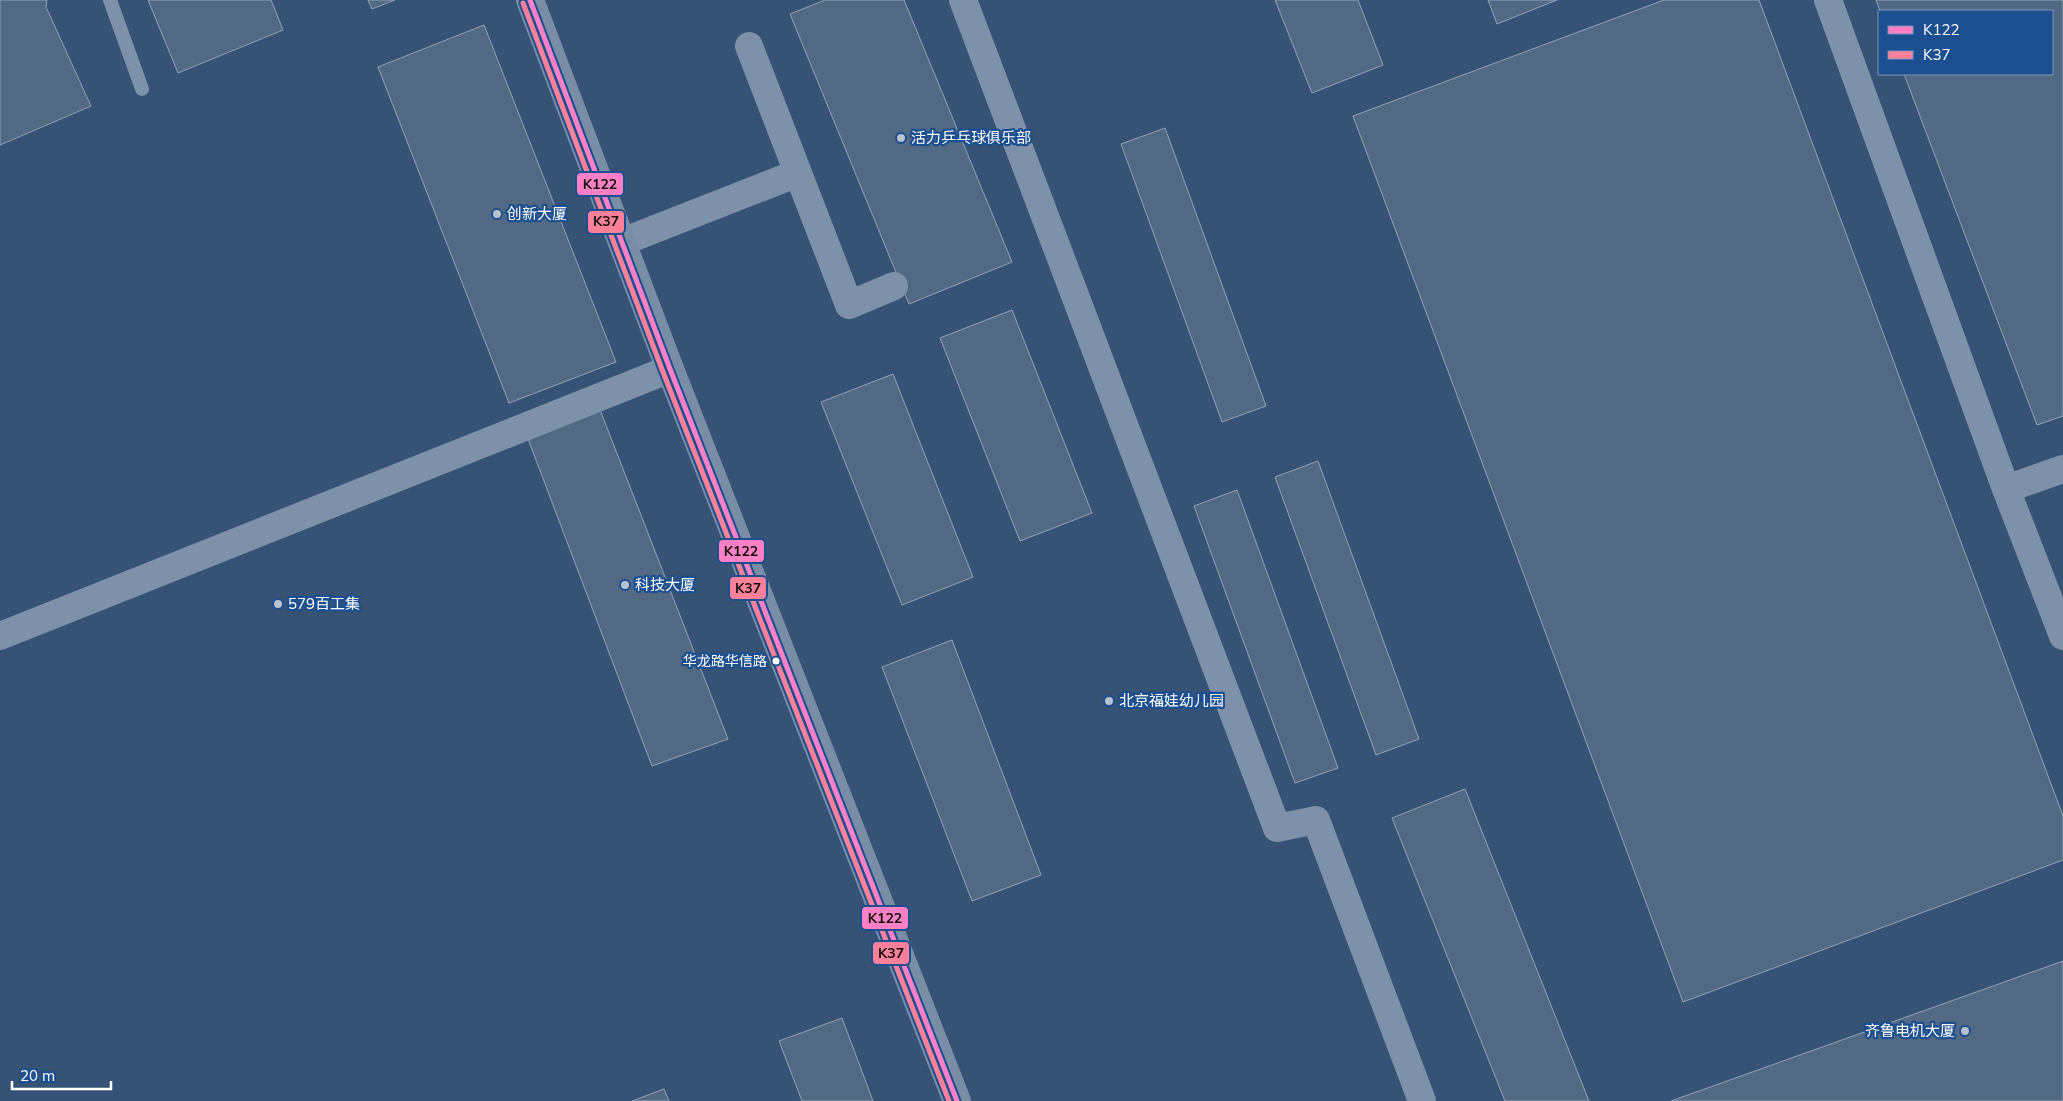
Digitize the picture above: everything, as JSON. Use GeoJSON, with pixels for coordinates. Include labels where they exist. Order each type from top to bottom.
{"type":"FeatureCollection","features":[{"type":"Feature","properties":{"kind":"main road"},"geometry":{"type":"LineString","coordinates":[[535,1],[670,369],[957,1101]]}},
{"type":"Feature","properties":{"kind":"street"},"geometry":{"type":"LineString","coordinates":[[963,0],[1277,828],[1316,820],[1422,1101]]}},
{"type":"Feature","properties":{"kind":"street"},"geometry":{"type":"LineString","coordinates":[[1828,0],[2006,489],[2063,636]]}},
{"type":"Feature","properties":{"kind":"street"},"geometry":{"type":"LineString","coordinates":[[749,46],[849,305],[894,286]]}},
{"type":"Feature","properties":{"kind":"street"},"geometry":{"type":"LineString","coordinates":[[622,242],[798,173]]}},
{"type":"Feature","properties":{"kind":"street"},"geometry":{"type":"LineString","coordinates":[[0,636],[670,369]]}},
{"type":"Feature","properties":{"kind":"street"},"geometry":{"type":"LineString","coordinates":[[2006,489],[2063,469]]}},
{"type":"Feature","properties":{"kind":"lane"},"geometry":{"type":"LineString","coordinates":[[110,0],[142,89]]}},
{"type":"Feature","properties":{"kind":"building"},"geometry":{"type":"Polygon","coordinates":[[[0,0],[47,0],[46,7],[91,106],[0,145],[0,0]]]}},
{"type":"Feature","properties":{"kind":"building"},"geometry":{"type":"Polygon","coordinates":[[[148,0],[271,0],[283,30],[178,73],[148,0]]]}},
{"type":"Feature","properties":{"kind":"building"},"geometry":{"type":"Polygon","coordinates":[[[368,0],[395,0],[372,9],[368,0]]]}},
{"type":"Feature","properties":{"kind":"building","name":"活力乒乓球俱乐部"},"geometry":{"type":"Polygon","coordinates":[[[825,0],[904,0],[1012,262],[909,304],[790,14],[825,0]]]}},
{"type":"Feature","properties":{"kind":"building"},"geometry":{"type":"Polygon","coordinates":[[[1275,0],[1358,0],[1383,65],[1312,93],[1275,0]]]}},
{"type":"Feature","properties":{"kind":"building"},"geometry":{"type":"Polygon","coordinates":[[[1488,0],[1557,0],[1497,24],[1488,0]]]}},
{"type":"Feature","properties":{"kind":"building"},"geometry":{"type":"Polygon","coordinates":[[[1664,0],[1759,0],[2063,816],[2063,860],[1683,1002],[1353,116],[1664,0]]]}},
{"type":"Feature","properties":{"kind":"building"},"geometry":{"type":"Polygon","coordinates":[[[1876,0],[2063,0],[2063,416],[2037,425],[1904,75],[2053,75],[2053,10],[1880,10],[1876,0]]]}},
{"type":"Feature","properties":{"kind":"building","name":"创新大厦"},"geometry":{"type":"Polygon","coordinates":[[[484,25],[616,362],[509,403],[378,67],[484,25]]]}},
{"type":"Feature","properties":{"kind":"building"},"geometry":{"type":"Polygon","coordinates":[[[1165,128],[1266,406],[1222,422],[1121,144],[1165,128]]]}},
{"type":"Feature","properties":{"kind":"building"},"geometry":{"type":"Polygon","coordinates":[[[1012,310],[1092,513],[1020,541],[940,338],[1012,310]]]}},
{"type":"Feature","properties":{"kind":"building"},"geometry":{"type":"Polygon","coordinates":[[[893,374],[973,577],[902,605],[821,402],[893,374]]]}},
{"type":"Feature","properties":{"kind":"building","name":"科技大厦"},"geometry":{"type":"Polygon","coordinates":[[[597,402],[728,739],[652,766],[525,431],[597,402]]]}},
{"type":"Feature","properties":{"kind":"building"},"geometry":{"type":"Polygon","coordinates":[[[1318,461],[1419,739],[1376,755],[1275,477],[1318,461]]]}},
{"type":"Feature","properties":{"kind":"building"},"geometry":{"type":"Polygon","coordinates":[[[1237,490],[1338,768],[1295,783],[1194,506],[1237,490]]]}},
{"type":"Feature","properties":{"kind":"building"},"geometry":{"type":"Polygon","coordinates":[[[952,640],[1041,875],[972,901],[882,667],[952,640]]]}},
{"type":"Feature","properties":{"kind":"building"},"geometry":{"type":"Polygon","coordinates":[[[1465,789],[1589,1101],[1505,1101],[1392,818],[1465,789]]]}},
{"type":"Feature","properties":{"kind":"building","name":"齐鲁电机大厦"},"geometry":{"type":"Polygon","coordinates":[[[2063,961],[2063,1101],[1671,1101],[2063,961]]]}},
{"type":"Feature","properties":{"kind":"building"},"geometry":{"type":"Polygon","coordinates":[[[842,1018],[873,1101],[802,1101],[779,1041],[842,1018]]]}},
{"type":"Feature","properties":{"kind":"building"},"geometry":{"type":"Polygon","coordinates":[[[664,1089],[669,1101],[632,1101],[664,1089]]]}},
{"type":"Feature","properties":{"kind":"transit line","name":"K122"},"geometry":{"type":"LineString","coordinates":[[530,0],[670,369],[957,1101]]}},
{"type":"Feature","properties":{"kind":"transit line","name":"K37"},"geometry":{"type":"LineString","coordinates":[[523,3],[663,372],[949,1101]]}},
{"type":"Feature","properties":{"kind":"place","name":"活力乒乓球俱乐部"},"geometry":{"type":"Point","coordinates":[901,138]}},
{"type":"Feature","properties":{"kind":"place","name":"创新大厦"},"geometry":{"type":"Point","coordinates":[497,214]}},
{"type":"Feature","properties":{"kind":"place","name":"科技大厦"},"geometry":{"type":"Point","coordinates":[625,585]}},
{"type":"Feature","properties":{"kind":"place","name":"579百工集"},"geometry":{"type":"Point","coordinates":[278,604]}},
{"type":"Feature","properties":{"kind":"place","name":"华龙路华信路"},"geometry":{"type":"Point","coordinates":[776,661]}},
{"type":"Feature","properties":{"kind":"place","name":"北京福娃幼儿园"},"geometry":{"type":"Point","coordinates":[1109,701]}},
{"type":"Feature","properties":{"kind":"place","name":"齐鲁电机大厦"},"geometry":{"type":"Point","coordinates":[1965,1031]}}]}
